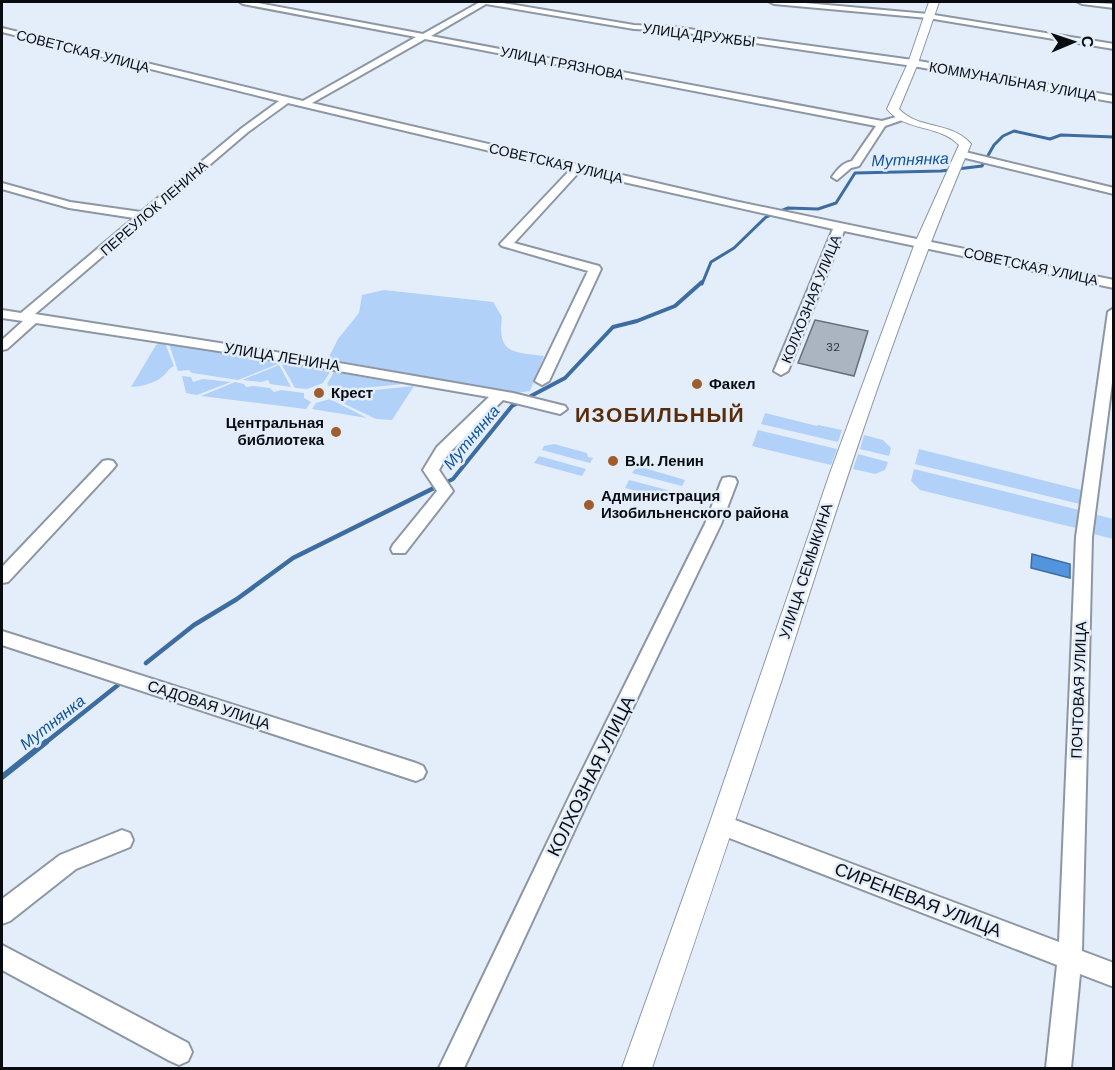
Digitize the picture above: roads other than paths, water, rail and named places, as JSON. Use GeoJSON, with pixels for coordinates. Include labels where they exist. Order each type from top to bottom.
{"type":"FeatureCollection","features":[{"type":"Feature","properties":{"kind":"main road"},"geometry":{"type":"LineString","coordinates":[[934,2],[913,63],[893,109],[903,118],[956,135],[965,144],[956,164]]}},
{"type":"Feature","properties":{"kind":"main road","name":"УЛИЦА СЕМЫКИНА"},"geometry":{"type":"LineString","coordinates":[[637,1068],[722,825],[839,473],[922,243],[956,164]]}},
{"type":"Feature","properties":{"kind":"street","name":"УЛИЦА ГРЯЗНОВА"},"geometry":{"type":"LineString","coordinates":[[243,2],[882,124]]}},
{"type":"Feature","properties":{"kind":"street"},"geometry":{"type":"LineString","coordinates":[[302,105],[485,2]]}},
{"type":"Feature","properties":{"kind":"street","name":"УЛИЦА ДРУЖБЫ"},"geometry":{"type":"LineString","coordinates":[[485,2],[634,27],[674,29],[913,63]]}},
{"type":"Feature","properties":{"kind":"street"},"geometry":{"type":"LineString","coordinates":[[774,2],[928,15],[1113,47]]}},
{"type":"Feature","properties":{"kind":"street"},"geometry":{"type":"LineString","coordinates":[[1082,2],[1113,6]]}},
{"type":"Feature","properties":{"kind":"street","name":"СОВЕТСКАЯ УЛИЦА"},"geometry":{"type":"LineString","coordinates":[[2,30],[285,101],[577,168],[840,227],[1113,284]]}},
{"type":"Feature","properties":{"kind":"street","name":"КОММУНАЛЬНАЯ УЛИЦА"},"geometry":{"type":"LineString","coordinates":[[913,63],[1113,99]]}},
{"type":"Feature","properties":{"kind":"street","name":"ПЕРЕУЛОК ЛЕНИНА"},"geometry":{"type":"LineString","coordinates":[[2,346],[29,318],[145,216],[245,130],[285,101]]}},
{"type":"Feature","properties":{"kind":"street"},"geometry":{"type":"LineString","coordinates":[[837,177],[848,165],[855,164],[882,124],[903,118]]}},
{"type":"Feature","properties":{"kind":"street"},"geometry":{"type":"LineString","coordinates":[[956,164],[978,157],[992,159],[1113,191]]}},
{"type":"Feature","properties":{"kind":"street"},"geometry":{"type":"LineString","coordinates":[[542,381],[595,269],[506,244],[577,168]]}},
{"type":"Feature","properties":{"kind":"street"},"geometry":{"type":"LineString","coordinates":[[2,186],[69,204],[145,216]]}},
{"type":"Feature","properties":{"kind":"street","name":"КОЛХОЗНАЯ УЛИЦА"},"geometry":{"type":"LineString","coordinates":[[781,371],[840,227]]}},
{"type":"Feature","properties":{"kind":"street","name":"ПОЧТОВАЯ УЛИЦА"},"geometry":{"type":"LineString","coordinates":[[1058,1068],[1070,958],[1084,537],[1113,312]]}},
{"type":"Feature","properties":{"kind":"street","name":"УЛИЦА ЛЕНИНА"},"geometry":{"type":"LineString","coordinates":[[2,314],[258,353],[507,396],[560,409]]}},
{"type":"Feature","properties":{"kind":"street"},"geometry":{"type":"LineString","coordinates":[[399,549],[441,484],[431,470],[442,451],[507,396]]}},
{"type":"Feature","properties":{"kind":"street"},"geometry":{"type":"LineString","coordinates":[[2,577],[108,465]]}},
{"type":"Feature","properties":{"kind":"street","name":"КОЛХОЗНАЯ УЛИЦА"},"geometry":{"type":"LineString","coordinates":[[451,1068],[713,524],[729,482]]}},
{"type":"Feature","properties":{"kind":"street","name":"САДОВАЯ УЛИЦА"},"geometry":{"type":"LineString","coordinates":[[2,638],[416,772]]}},
{"type":"Feature","properties":{"kind":"street","name":"СИРЕНЕВАЯ УЛИЦА"},"geometry":{"type":"LineString","coordinates":[[722,825],[1113,975]]}},
{"type":"Feature","properties":{"kind":"street"},"geometry":{"type":"LineString","coordinates":[[2,913],[68,862],[122,840]]}},
{"type":"Feature","properties":{"kind":"street"},"geometry":{"type":"LineString","coordinates":[[2,957],[179,1052]]}},
{"type":"Feature","properties":{"kind":"water"},"geometry":{"type":"Polygon","coordinates":[[[1032,554],[1070,564],[1070,578],[1031,568],[1032,554]]]}},
{"type":"Feature","properties":{"kind":"waterway","name":"Мутнянка"},"geometry":{"type":"LineString","coordinates":[[702,284],[711,262],[734,248],[766,217],[788,208],[818,209],[836,203],[855,173],[941,171],[982,166],[994,145],[1003,136],[1014,131],[1050,139],[1061,135],[1114,137]]}},
{"type":"Feature","properties":{"kind":"waterway","name":"Мутнянка"},"geometry":{"type":"LineString","coordinates":[[439,486],[453,479],[512,406],[565,378],[613,327],[637,321],[675,306],[702,282]]}},
{"type":"Feature","properties":{"kind":"waterway","name":"Мутнянка"},"geometry":{"type":"LineString","coordinates":[[146,663],[194,625],[237,599],[293,558],[442,484]]}},
{"type":"Feature","properties":{"kind":"waterway","name":"Мутнянка"},"geometry":{"type":"LineString","coordinates":[[45,743],[118,685]]}},
{"type":"Feature","properties":{"kind":"waterway","name":"Мутнянка"},"geometry":{"type":"LineString","coordinates":[[2,777],[46,742]]}},
{"type":"Feature","properties":{"kind":"place","name":"Факел"},"geometry":{"type":"Point","coordinates":[697,384]}},
{"type":"Feature","properties":{"kind":"place","name":"Крест"},"geometry":{"type":"Point","coordinates":[319,393]}},
{"type":"Feature","properties":{"kind":"place","name":"Центральная библиотека"},"geometry":{"type":"Point","coordinates":[336,432]}},
{"type":"Feature","properties":{"kind":"place","name":"В.И. Ленин"},"geometry":{"type":"Point","coordinates":[613,461]}},
{"type":"Feature","properties":{"kind":"place","name":"Администрация Изобильненского района"},"geometry":{"type":"Point","coordinates":[589,505]}},
{"type":"Feature","properties":{"kind":"district","name":"ИЗОБИЛЬНЫЙ"},"geometry":{"type":"Point","coordinates":[660,415]}}]}
